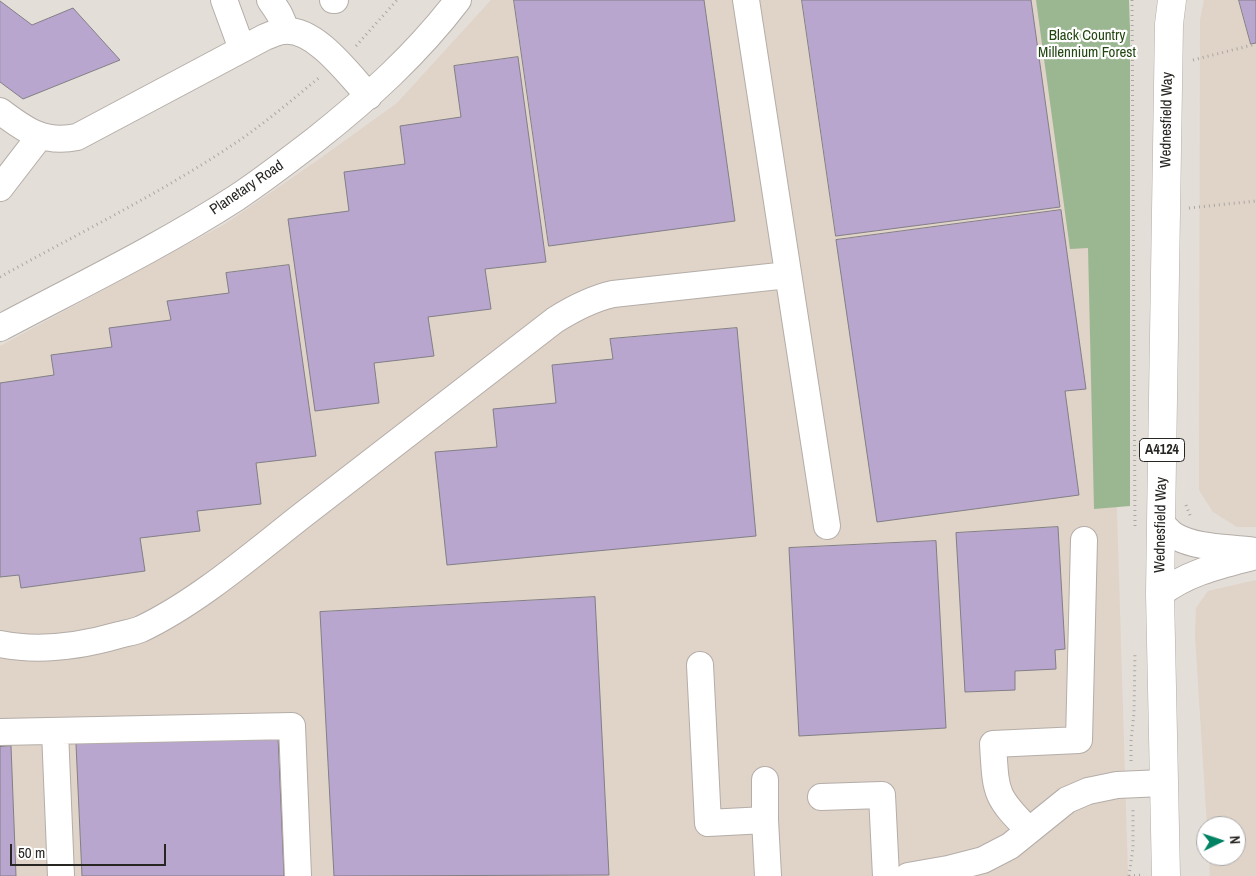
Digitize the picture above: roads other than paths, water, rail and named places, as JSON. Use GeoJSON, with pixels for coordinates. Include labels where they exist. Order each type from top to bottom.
{"type":"FeatureCollection","features":[{"type":"Feature","properties":{"kind":"main road","name":"Wednesfield Way"},"geometry":{"type":"LineString","coordinates":[[1166,876],[1160,594],[1148,526],[1168,8]]}},
{"type":"Feature","properties":{"kind":"street"},"geometry":{"type":"LineString","coordinates":[[224,0],[242,49]]}},
{"type":"Feature","properties":{"kind":"street"},"geometry":{"type":"LineString","coordinates":[[270,0],[283,22],[285,30]]}},
{"type":"Feature","properties":{"kind":"street","name":"Planetary Road"},"geometry":{"type":"LineString","coordinates":[[0,328],[126,262],[236,198],[282,166],[369,96],[415,51],[458,0]]}},
{"type":"Feature","properties":{"kind":"street"},"geometry":{"type":"LineString","coordinates":[[746,0],[827,526]]}},
{"type":"Feature","properties":{"kind":"street"},"geometry":{"type":"LineString","coordinates":[[0,111],[23,128],[40,136],[65,140],[76,137],[242,49],[285,30],[308,36],[321,46],[369,96]]}},
{"type":"Feature","properties":{"kind":"street"},"geometry":{"type":"LineString","coordinates":[[0,188],[40,136]]}},
{"type":"Feature","properties":{"kind":"street"},"geometry":{"type":"LineString","coordinates":[[0,644],[41,648],[96,641],[139,630],[169,614],[215,582],[555,320],[577,306],[595,298],[612,294],[788,275]]}},
{"type":"Feature","properties":{"kind":"street"},"geometry":{"type":"LineString","coordinates":[[1148,526],[1187,541],[1256,551]]}},
{"type":"Feature","properties":{"kind":"street"},"geometry":{"type":"LineString","coordinates":[[1029,830],[1011,812],[998,792],[995,784],[993,744],[1079,740],[1084,540]]}},
{"type":"Feature","properties":{"kind":"street"},"geometry":{"type":"LineString","coordinates":[[1160,594],[1172,585],[1190,576],[1256,556]]}},
{"type":"Feature","properties":{"kind":"street"},"geometry":{"type":"LineString","coordinates":[[700,665],[708,823],[765,820]]}},
{"type":"Feature","properties":{"kind":"street"},"geometry":{"type":"LineString","coordinates":[[0,732],[292,726],[298,876]]}},
{"type":"Feature","properties":{"kind":"street"},"geometry":{"type":"LineString","coordinates":[[55,731],[61,876]]}},
{"type":"Feature","properties":{"kind":"street"},"geometry":{"type":"LineString","coordinates":[[765,780],[768,876]]}},
{"type":"Feature","properties":{"kind":"street"},"geometry":{"type":"LineString","coordinates":[[908,876],[974,870],[1010,846],[1067,800],[1088,791],[1118,785],[1163,783]]}},
{"type":"Feature","properties":{"kind":"street"},"geometry":{"type":"LineString","coordinates":[[821,798],[882,795],[886,876]]}},
{"type":"Feature","properties":{"kind":"park label","name":"Black Country Millennium Forest"},"geometry":{"type":"Point","coordinates":[1087,44]}}]}
